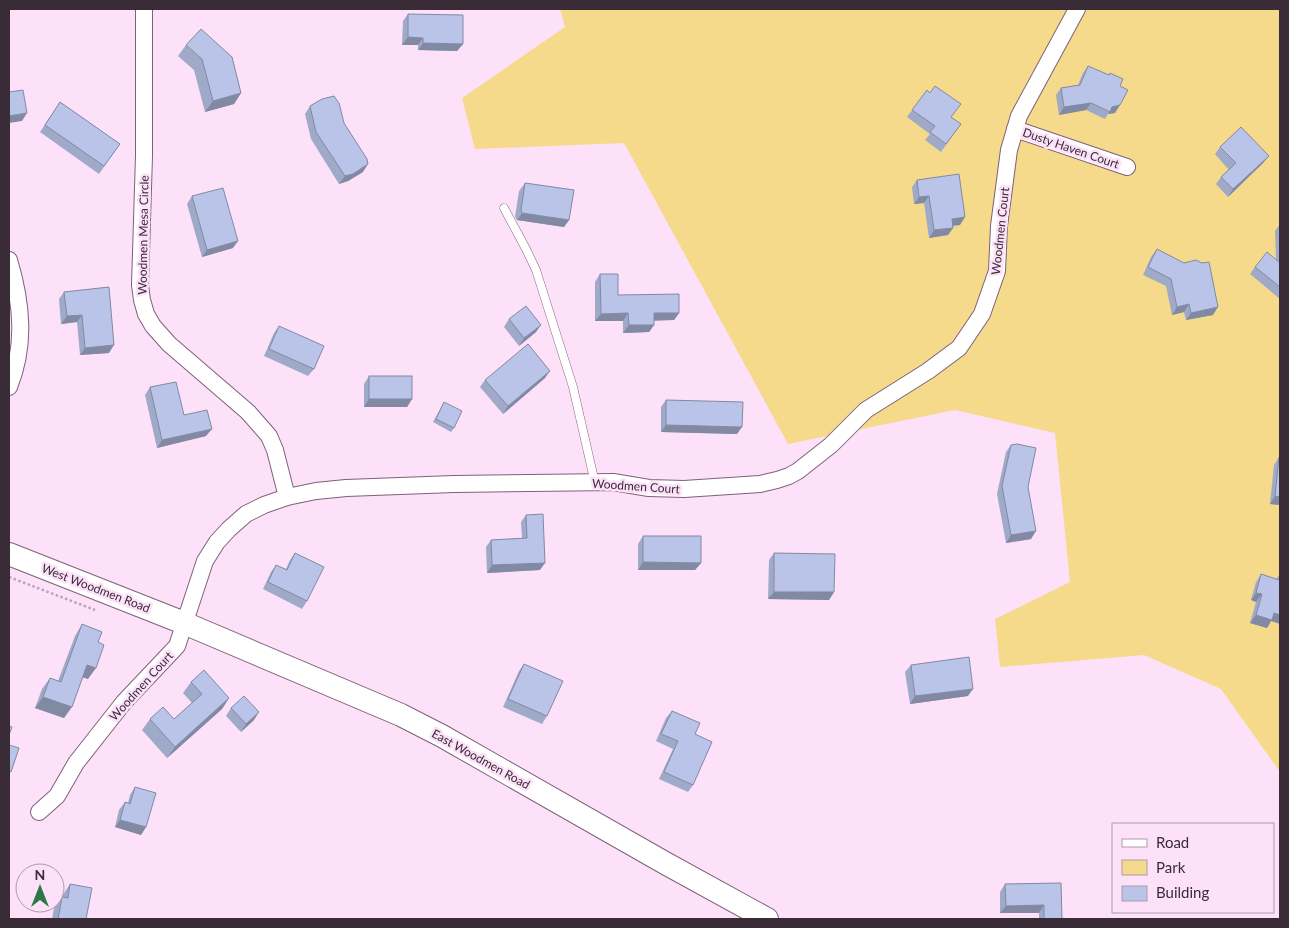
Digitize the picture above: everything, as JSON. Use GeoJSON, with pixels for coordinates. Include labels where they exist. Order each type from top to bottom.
{"type":"FeatureCollection","features":[{"type":"Feature","properties":{"kind":"main road","name":"West Woodmen Road"},"geometry":{"type":"LineString","coordinates":[[9,554],[184,623]]}},
{"type":"Feature","properties":{"kind":"main road","name":"East Woodmen Road"},"geometry":{"type":"LineString","coordinates":[[184,623],[418,723],[767,919]]}},
{"type":"Feature","properties":{"kind":"street","name":"Woodmen Mesa Circle"},"geometry":{"type":"LineString","coordinates":[[144,9],[144,156],[140,285],[146,314],[169,344],[248,412],[269,436],[275,450],[287,497]]}},
{"type":"Feature","properties":{"kind":"street","name":"Woodmen Court"},"geometry":{"type":"LineString","coordinates":[[39,812],[57,796],[76,763],[124,702],[176,646],[205,561],[217,542],[246,514],[287,497],[316,491],[356,488],[454,484],[613,482],[649,488],[684,489],[760,484],[789,476],[798,471],[831,445],[866,410],[928,371],[959,348],[982,314],[997,271],[999,226],[1009,150],[1019,116],[1077,9]]}},
{"type":"Feature","properties":{"kind":"street","name":"Dusty Haven Court"},"geometry":{"type":"LineString","coordinates":[[1015,129],[1128,167]]}},
{"type":"Feature","properties":{"kind":"street"},"geometry":{"type":"LineString","coordinates":[[9,260],[16,284],[21,338],[18,357],[9,387]]}},
{"type":"Feature","properties":{"kind":"lane"},"geometry":{"type":"LineString","coordinates":[[504,208],[536,270],[573,387],[595,483]]}},
{"type":"Feature","properties":{"kind":"path"},"geometry":{"type":"LineString","coordinates":[[9,577],[101,612]]}},
{"type":"Feature","properties":{"kind":"green space"},"geometry":{"type":"Polygon","coordinates":[[[560,9],[1280,9],[1280,772],[1221,689],[1144,655],[1000,667],[995,619],[1070,582],[1055,433],[955,410],[788,444],[624,143],[475,149],[462,98],[565,27],[560,9]]]}},
{"type":"Feature","properties":{"kind":"building"},"geometry":{"type":"Polygon","coordinates":[[[408,14],[463,15],[463,44],[423,43],[423,38],[408,37],[408,14]]]}},
{"type":"Feature","properties":{"kind":"building"},"geometry":{"type":"Polygon","coordinates":[[[201,29],[232,57],[241,93],[213,101],[202,59],[186,45],[201,29]]]}},
{"type":"Feature","properties":{"kind":"building"},"geometry":{"type":"Polygon","coordinates":[[[1088,66],[1123,79],[1120,86],[1128,90],[1120,105],[1112,107],[1110,112],[1091,103],[1064,107],[1061,88],[1080,85],[1088,66]]]}},
{"type":"Feature","properties":{"kind":"building"},"geometry":{"type":"Polygon","coordinates":[[[935,86],[961,104],[951,117],[961,124],[946,144],[930,132],[935,126],[912,110],[927,90],[930,93],[935,86]]]}},
{"type":"Feature","properties":{"kind":"building"},"geometry":{"type":"Polygon","coordinates":[[[23,90],[27,113],[9,116],[9,92],[23,90]]]}},
{"type":"Feature","properties":{"kind":"building"},"geometry":{"type":"Polygon","coordinates":[[[334,96],[339,103],[344,123],[367,159],[368,164],[353,174],[345,176],[316,132],[310,106],[322,99],[334,96]]]}},
{"type":"Feature","properties":{"kind":"building"},"geometry":{"type":"Polygon","coordinates":[[[60,102],[120,144],[104,166],[45,125],[60,102]]]}},
{"type":"Feature","properties":{"kind":"building"},"geometry":{"type":"Polygon","coordinates":[[[1241,127],[1269,156],[1233,189],[1221,177],[1236,163],[1220,147],[1241,127]]]}},
{"type":"Feature","properties":{"kind":"building"},"geometry":{"type":"Polygon","coordinates":[[[959,174],[965,217],[952,219],[953,228],[934,230],[929,196],[919,197],[917,180],[959,174]]]}},
{"type":"Feature","properties":{"kind":"building"},"geometry":{"type":"Polygon","coordinates":[[[525,183],[574,190],[569,220],[522,213],[525,183]]]}},
{"type":"Feature","properties":{"kind":"building"},"geometry":{"type":"Polygon","coordinates":[[[223,188],[238,241],[207,250],[192,196],[223,188]]]}},
{"type":"Feature","properties":{"kind":"building"},"geometry":{"type":"Polygon","coordinates":[[[1157,249],[1184,263],[1196,260],[1202,263],[1209,262],[1218,307],[1191,313],[1189,304],[1177,307],[1171,279],[1148,267],[1157,249]]]}},
{"type":"Feature","properties":{"kind":"building"},"geometry":{"type":"Polygon","coordinates":[[[1267,252],[1280,263],[1280,287],[1255,267],[1267,252]]]}},
{"type":"Feature","properties":{"kind":"building"},"geometry":{"type":"Polygon","coordinates":[[[600,274],[618,274],[618,295],[679,294],[679,313],[654,313],[654,325],[629,325],[628,313],[601,314],[600,274]]]}},
{"type":"Feature","properties":{"kind":"building"},"geometry":{"type":"Polygon","coordinates":[[[109,287],[114,345],[85,348],[82,315],[67,316],[64,292],[109,287]]]}},
{"type":"Feature","properties":{"kind":"building"},"geometry":{"type":"Polygon","coordinates":[[[526,306],[541,325],[524,338],[509,319],[526,306]]]}},
{"type":"Feature","properties":{"kind":"building"},"geometry":{"type":"Polygon","coordinates":[[[279,326],[324,346],[314,369],[269,349],[279,326]]]}},
{"type":"Feature","properties":{"kind":"building"},"geometry":{"type":"Polygon","coordinates":[[[528,344],[550,371],[508,406],[485,380],[528,344]]]}},
{"type":"Feature","properties":{"kind":"building"},"geometry":{"type":"Polygon","coordinates":[[[369,376],[412,376],[412,399],[369,399],[369,376]]]}},
{"type":"Feature","properties":{"kind":"building"},"geometry":{"type":"Polygon","coordinates":[[[176,382],[184,415],[207,410],[212,429],[162,440],[150,387],[176,382]]]}},
{"type":"Feature","properties":{"kind":"building"},"geometry":{"type":"Polygon","coordinates":[[[666,400],[743,402],[742,427],[666,425],[666,400]]]}},
{"type":"Feature","properties":{"kind":"building"},"geometry":{"type":"Polygon","coordinates":[[[444,402],[462,411],[454,428],[436,419],[444,402]]]}},
{"type":"Feature","properties":{"kind":"building"},"geometry":{"type":"Polygon","coordinates":[[[1017,444],[1036,448],[1028,487],[1036,531],[1011,535],[1002,486],[1011,445],[1017,444]]]}},
{"type":"Feature","properties":{"kind":"building"},"geometry":{"type":"Polygon","coordinates":[[[1280,458],[1280,497],[1275,496],[1280,458]]]}},
{"type":"Feature","properties":{"kind":"building"},"geometry":{"type":"Polygon","coordinates":[[[543,514],[545,563],[492,565],[491,540],[527,538],[526,515],[543,514]]]}},
{"type":"Feature","properties":{"kind":"building"},"geometry":{"type":"Polygon","coordinates":[[[643,536],[701,536],[701,563],[643,562],[643,536]]]}},
{"type":"Feature","properties":{"kind":"building"},"geometry":{"type":"Polygon","coordinates":[[[295,553],[324,567],[307,601],[268,582],[276,565],[287,570],[295,553]]]}},
{"type":"Feature","properties":{"kind":"building"},"geometry":{"type":"Polygon","coordinates":[[[774,553],[835,554],[834,592],[774,592],[774,553]]]}},
{"type":"Feature","properties":{"kind":"building"},"geometry":{"type":"Polygon","coordinates":[[[1261,574],[1279,580],[1280,575],[1280,615],[1274,613],[1272,620],[1256,615],[1262,594],[1256,593],[1261,574]]]}},
{"type":"Feature","properties":{"kind":"building"},"geometry":{"type":"Polygon","coordinates":[[[82,624],[102,632],[98,642],[104,645],[96,668],[87,665],[72,707],[43,697],[50,678],[61,682],[82,624]]]}},
{"type":"Feature","properties":{"kind":"building"},"geometry":{"type":"Polygon","coordinates":[[[969,657],[973,689],[915,696],[911,665],[969,657]]]}},
{"type":"Feature","properties":{"kind":"building"},"geometry":{"type":"Polygon","coordinates":[[[524,664],[563,681],[547,716],[508,699],[524,664]]]}},
{"type":"Feature","properties":{"kind":"building"},"geometry":{"type":"Polygon","coordinates":[[[204,670],[229,698],[175,747],[150,719],[163,707],[174,719],[202,694],[191,682],[204,670]]]}},
{"type":"Feature","properties":{"kind":"building"},"geometry":{"type":"Polygon","coordinates":[[[244,696],[259,712],[246,724],[231,708],[244,696]]]}},
{"type":"Feature","properties":{"kind":"building"},"geometry":{"type":"Polygon","coordinates":[[[672,711],[700,723],[695,734],[712,742],[693,785],[664,772],[678,741],[661,734],[672,711]]]}},
{"type":"Feature","properties":{"kind":"building"},"geometry":{"type":"Polygon","coordinates":[[[9,745],[19,748],[11,772],[9,771],[9,745]]]}},
{"type":"Feature","properties":{"kind":"building"},"geometry":{"type":"Polygon","coordinates":[[[135,787],[156,793],[146,827],[120,820],[125,802],[130,804],[135,787]]]}},
{"type":"Feature","properties":{"kind":"building"},"geometry":{"type":"Polygon","coordinates":[[[1061,883],[1062,919],[1044,919],[1044,905],[1006,906],[1005,884],[1061,883]]]}},
{"type":"Feature","properties":{"kind":"building"},"geometry":{"type":"Polygon","coordinates":[[[70,884],[92,888],[86,919],[58,919],[59,913],[65,913],[65,898],[68,898],[70,884]]]}}]}
